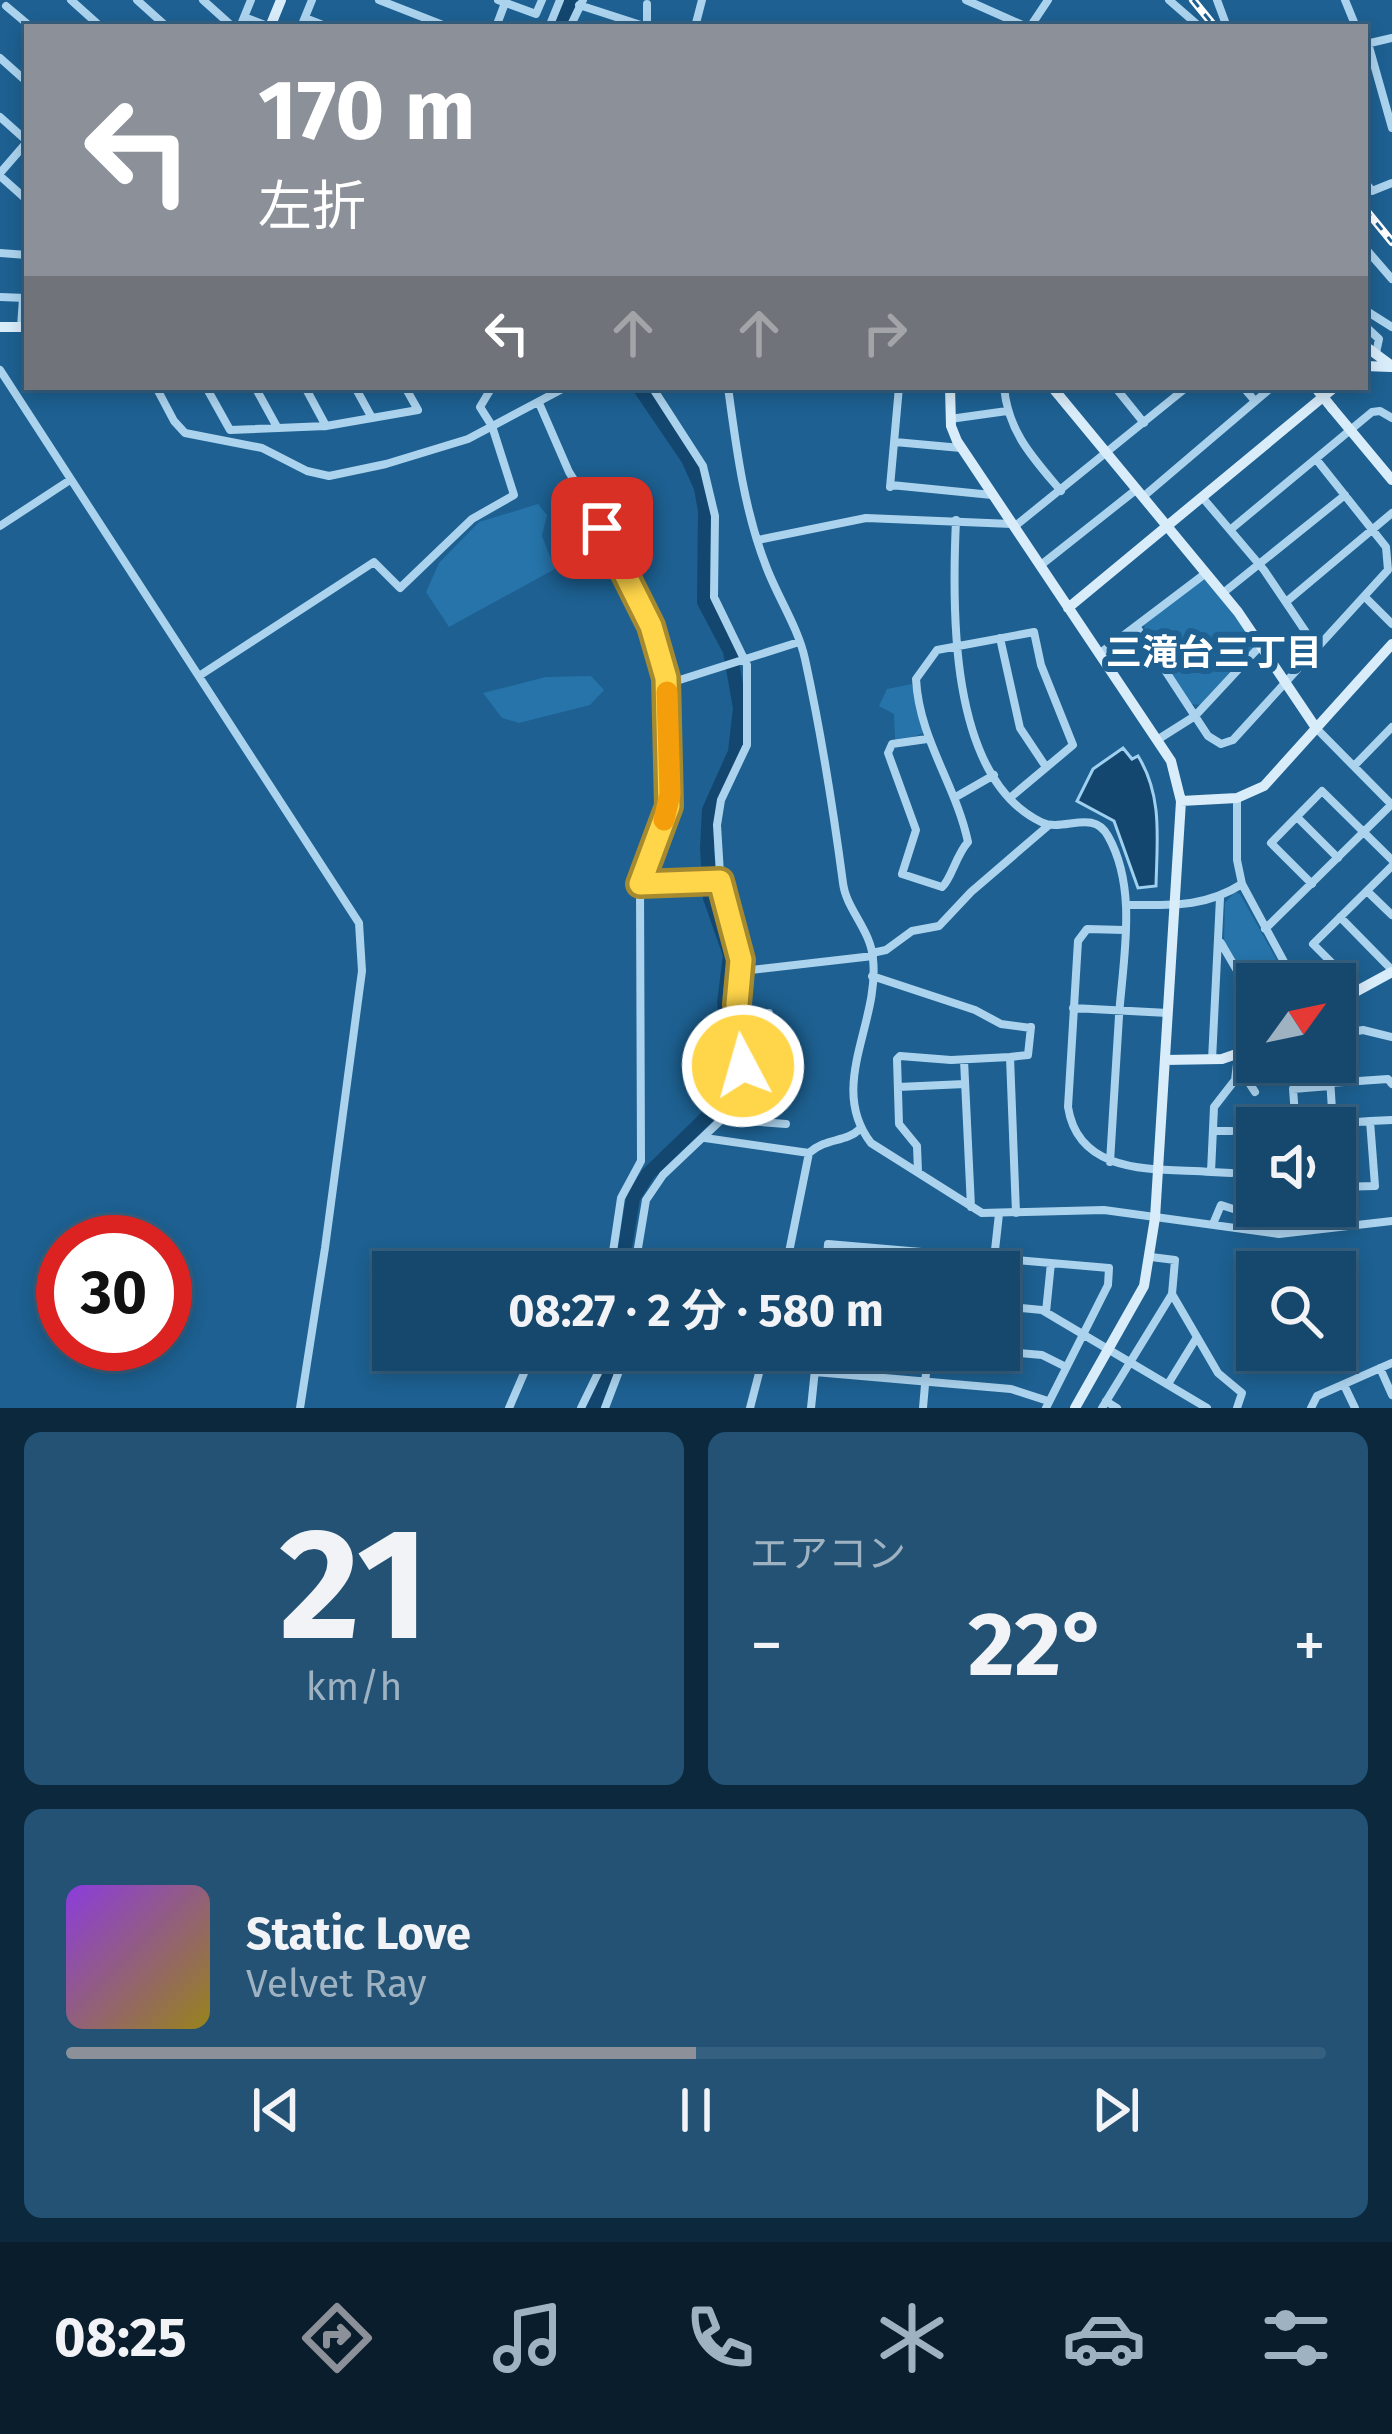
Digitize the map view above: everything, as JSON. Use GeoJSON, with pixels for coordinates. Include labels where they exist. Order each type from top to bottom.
{"type":"FeatureCollection","features":[{"type":"Feature","properties":{"kind":"street"},"geometry":{"type":"LineString","coordinates":[[71,0],[98,24]]}},
{"type":"Feature","properties":{"kind":"street"},"geometry":{"type":"LineString","coordinates":[[137,0],[164,24]]}},
{"type":"Feature","properties":{"kind":"street"},"geometry":{"type":"LineString","coordinates":[[203,0],[239,24],[251,0]]}},
{"type":"Feature","properties":{"kind":"street"},"geometry":{"type":"LineString","coordinates":[[303,22],[312,0]]}},
{"type":"Feature","properties":{"kind":"street"},"geometry":{"type":"LineString","coordinates":[[380,0],[401,4],[442,24]]}},
{"type":"Feature","properties":{"kind":"street"},"geometry":{"type":"LineString","coordinates":[[502,2],[536,14],[542,0]]}},
{"type":"Feature","properties":{"kind":"street"},"geometry":{"type":"LineString","coordinates":[[966,0],[1019,24]]}},
{"type":"Feature","properties":{"kind":"street"},"geometry":{"type":"LineString","coordinates":[[1028,24],[1048,0]]}},
{"type":"Feature","properties":{"kind":"street"},"geometry":{"type":"LineString","coordinates":[[1168,0],[1196,24]]}},
{"type":"Feature","properties":{"kind":"street"},"geometry":{"type":"LineString","coordinates":[[581,3],[640,24]]}},
{"type":"Feature","properties":{"kind":"street"},"geometry":{"type":"LineString","coordinates":[[646,24],[647,4]]}},
{"type":"Feature","properties":{"kind":"street"},"geometry":{"type":"LineString","coordinates":[[1368,50],[1392,128]]}},
{"type":"Feature","properties":{"kind":"street"},"geometry":{"type":"LineString","coordinates":[[0,58],[24,79]]}},
{"type":"Feature","properties":{"kind":"street"},"geometry":{"type":"LineString","coordinates":[[0,117],[24,139]]}},
{"type":"Feature","properties":{"kind":"street"},"geometry":{"type":"LineString","coordinates":[[24,146],[0,174],[24,197]]}},
{"type":"Feature","properties":{"kind":"street"},"geometry":{"type":"LineString","coordinates":[[1368,251],[1392,279]]}},
{"type":"Feature","properties":{"kind":"street"},"geometry":{"type":"LineString","coordinates":[[0,327],[24,327]]}},
{"type":"Feature","properties":{"kind":"street"},"geometry":{"type":"LineString","coordinates":[[1368,329],[1380,342],[1370,350],[1392,366]]}},
{"type":"Feature","properties":{"kind":"street"},"geometry":{"type":"LineString","coordinates":[[0,370],[346,899],[361,933],[362,971],[300,1408]]}},
{"type":"Feature","properties":{"kind":"street"},"geometry":{"type":"LineString","coordinates":[[158,390],[185,434],[262,448],[329,476],[468,439],[561,390]]}},
{"type":"Feature","properties":{"kind":"street"},"geometry":{"type":"LineString","coordinates":[[208,390],[230,430],[326,426],[418,410],[407,390]]}},
{"type":"Feature","properties":{"kind":"street"},"geometry":{"type":"LineString","coordinates":[[257,390],[277,428]]}},
{"type":"Feature","properties":{"kind":"street"},"geometry":{"type":"LineString","coordinates":[[307,390],[326,426]]}},
{"type":"Feature","properties":{"kind":"street"},"geometry":{"type":"LineString","coordinates":[[357,390],[372,418]]}},
{"type":"Feature","properties":{"kind":"street"},"geometry":{"type":"LineString","coordinates":[[199,676],[374,562],[400,588],[472,519],[514,494],[492,426],[480,407],[490,390]]}},
{"type":"Feature","properties":{"kind":"street"},"geometry":{"type":"LineString","coordinates":[[638,1251],[646,1200],[656,1183],[722,1119],[738,1087],[744,1055],[737,997],[742,971],[736,932],[719,881],[718,812],[748,735],[746,659],[714,597],[715,516],[703,466],[654,390]]}},
{"type":"Feature","properties":{"kind":"street"},"geometry":{"type":"LineString","coordinates":[[728,390],[758,540],[799,642],[820,722],[843,890],[862,922],[873,955],[863,1044],[850,1092],[860,1130],[871,1143],[982,1213],[1104,1210],[1279,1234],[1392,1220]]}},
{"type":"Feature","properties":{"kind":"street"},"geometry":{"type":"LineString","coordinates":[[899,390],[890,486],[992,495]]}},
{"type":"Feature","properties":{"kind":"street"},"geometry":{"type":"LineString","coordinates":[[950,390],[950,419],[961,448],[1171,761],[1181,801],[1150,1257],[1140,1296],[1075,1408]]}},
{"type":"Feature","properties":{"kind":"street"},"geometry":{"type":"LineString","coordinates":[[1004,390],[1015,434],[1060,491]]}},
{"type":"Feature","properties":{"kind":"street"},"geometry":{"type":"LineString","coordinates":[[1054,390],[1207,572],[1316,728],[1392,804],[1265,929]]}},
{"type":"Feature","properties":{"kind":"street"},"geometry":{"type":"LineString","coordinates":[[1116,390],[1144,423]]}},
{"type":"Feature","properties":{"kind":"street"},"geometry":{"type":"LineString","coordinates":[[758,540],[866,518],[1013,525],[1180,390]]}},
{"type":"Feature","properties":{"kind":"street"},"geometry":{"type":"LineString","coordinates":[[1246,390],[1255,401]]}},
{"type":"Feature","properties":{"kind":"street"},"geometry":{"type":"LineString","coordinates":[[1040,566],[1268,390]]}},
{"type":"Feature","properties":{"kind":"street"},"geometry":{"type":"LineString","coordinates":[[1318,390],[1392,480]]}},
{"type":"Feature","properties":{"kind":"street"},"geometry":{"type":"LineString","coordinates":[[1068,608],[1331,390]]}},
{"type":"Feature","properties":{"kind":"street"},"geometry":{"type":"LineString","coordinates":[[538,403],[568,472],[595,513],[651,626],[667,684],[669,806],[640,884],[641,1161],[621,1198],[613,1251]]}},
{"type":"Feature","properties":{"kind":"street"},"geometry":{"type":"LineString","coordinates":[[950,419],[1006,411]]}},
{"type":"Feature","properties":{"kind":"street"},"geometry":{"type":"LineString","coordinates":[[1230,530],[1372,412],[1392,418]]}},
{"type":"Feature","properties":{"kind":"street"},"geometry":{"type":"LineString","coordinates":[[895,442],[961,448]]}},
{"type":"Feature","properties":{"kind":"street"},"geometry":{"type":"LineString","coordinates":[[1136,626],[1212,740],[1228,743],[1384,578],[1389,562],[1386,547],[1316,459]]}},
{"type":"Feature","properties":{"kind":"street"},"geometry":{"type":"LineString","coordinates":[[0,526],[70,480]]}},
{"type":"Feature","properties":{"kind":"street"},"geometry":{"type":"LineString","coordinates":[[1223,593],[1345,495]]}},
{"type":"Feature","properties":{"kind":"street"},"geometry":{"type":"LineString","coordinates":[[1202,497],[1259,565],[1318,650]]}},
{"type":"Feature","properties":{"kind":"street"},"geometry":{"type":"LineString","coordinates":[[1286,602],[1392,513]]}},
{"type":"Feature","properties":{"kind":"street"},"geometry":{"type":"LineString","coordinates":[[956,520],[955,648],[974,734],[1011,797],[1049,825]]}},
{"type":"Feature","properties":{"kind":"street"},"geometry":{"type":"LineString","coordinates":[[1099,654],[1207,572]]}},
{"type":"Feature","properties":{"kind":"street"},"geometry":{"type":"LineString","coordinates":[[1366,598],[1392,624]]}},
{"type":"Feature","properties":{"kind":"street"},"geometry":{"type":"LineString","coordinates":[[927,739],[892,744],[889,754],[916,830],[902,874],[942,887],[948,882],[954,858],[968,842],[961,810],[927,739],[916,679],[937,650],[1034,632],[1041,665],[1073,745],[1011,797]]}},
{"type":"Feature","properties":{"kind":"street"},"geometry":{"type":"LineString","coordinates":[[1000,638],[1020,728],[1046,767]]}},
{"type":"Feature","properties":{"kind":"street"},"geometry":{"type":"LineString","coordinates":[[667,684],[799,642]]}},
{"type":"Feature","properties":{"kind":"street"},"geometry":{"type":"LineString","coordinates":[[1181,801],[1237,798],[1255,792],[1392,644]]}},
{"type":"Feature","properties":{"kind":"street"},"geometry":{"type":"LineString","coordinates":[[1157,740],[1195,716],[1261,645]]}},
{"type":"Feature","properties":{"kind":"street"},"geometry":{"type":"LineString","coordinates":[[1354,766],[1392,727]]}},
{"type":"Feature","properties":{"kind":"street"},"geometry":{"type":"LineString","coordinates":[[954,797],[994,775]]}},
{"type":"Feature","properties":{"kind":"street"},"geometry":{"type":"LineString","coordinates":[[1312,884],[1271,843],[1322,791],[1392,863],[1312,944],[1359,990]]}},
{"type":"Feature","properties":{"kind":"street"},"geometry":{"type":"LineString","coordinates":[[1237,798],[1236,852],[1242,884],[1284,963]]}},
{"type":"Feature","properties":{"kind":"street"},"geometry":{"type":"LineString","coordinates":[[1297,817],[1338,858]]}},
{"type":"Feature","properties":{"kind":"street"},"geometry":{"type":"LineString","coordinates":[[742,971],[886,950],[912,931],[939,926],[1049,825],[1087,822],[1103,829],[1118,859],[1126,905],[1110,1162]]}},
{"type":"Feature","properties":{"kind":"street"},"geometry":{"type":"LineString","coordinates":[[640,884],[719,881]]}},
{"type":"Feature","properties":{"kind":"street"},"geometry":{"type":"LineString","coordinates":[[1126,905],[1176,905],[1220,898],[1242,884]]}},
{"type":"Feature","properties":{"kind":"street"},"geometry":{"type":"LineString","coordinates":[[1367,890],[1392,915]]}},
{"type":"Feature","properties":{"kind":"street"},"geometry":{"type":"LineString","coordinates":[[1212,1060],[1220,898]]}},
{"type":"Feature","properties":{"kind":"street"},"geometry":{"type":"LineString","coordinates":[[1340,917],[1392,971],[1356,992]]}},
{"type":"Feature","properties":{"kind":"street"},"geometry":{"type":"LineString","coordinates":[[1124,930],[1082,932],[1069,1114],[1084,1145],[1110,1162],[1231,1173]]}},
{"type":"Feature","properties":{"kind":"street"},"geometry":{"type":"LineString","coordinates":[[1220,941],[1236,969]]}},
{"type":"Feature","properties":{"kind":"street"},"geometry":{"type":"LineString","coordinates":[[872,976],[974,1010],[1000,1024],[1031,1026],[1028,1055],[897,1059],[899,1124],[917,1146],[919,1174]]}},
{"type":"Feature","properties":{"kind":"street"},"geometry":{"type":"LineString","coordinates":[[1073,1008],[1168,1013]]}},
{"type":"Feature","properties":{"kind":"street"},"geometry":{"type":"LineString","coordinates":[[739,1016],[769,1012]]}},
{"type":"Feature","properties":{"kind":"street"},"geometry":{"type":"LineString","coordinates":[[1356,1032],[1392,1037]]}},
{"type":"Feature","properties":{"kind":"street"},"geometry":{"type":"LineString","coordinates":[[738,1087],[782,1088],[776,1052],[744,1055]]}},
{"type":"Feature","properties":{"kind":"street"},"geometry":{"type":"LineString","coordinates":[[1165,1060],[1236,1055]]}},
{"type":"Feature","properties":{"kind":"street"},"geometry":{"type":"LineString","coordinates":[[1010,1057],[1016,1213]]}},
{"type":"Feature","properties":{"kind":"street"},"geometry":{"type":"LineString","coordinates":[[964,1060],[971,1207]]}},
{"type":"Feature","properties":{"kind":"street"},"geometry":{"type":"LineString","coordinates":[[1211,1172],[1214,1107],[1236,1074]]}},
{"type":"Feature","properties":{"kind":"street"},"geometry":{"type":"LineString","coordinates":[[1294,1107],[1293,1089],[1388,1079],[1392,1084]]}},
{"type":"Feature","properties":{"kind":"street"},"geometry":{"type":"LineString","coordinates":[[1249,1083],[1255,1092]]}},
{"type":"Feature","properties":{"kind":"street"},"geometry":{"type":"LineString","coordinates":[[898,1087],[965,1084]]}},
{"type":"Feature","properties":{"kind":"street"},"geometry":{"type":"LineString","coordinates":[[1330,1085],[1332,1107]]}},
{"type":"Feature","properties":{"kind":"street"},"geometry":{"type":"LineString","coordinates":[[722,1119],[786,1124]]}},
{"type":"Feature","properties":{"kind":"street"},"geometry":{"type":"LineString","coordinates":[[1356,1123],[1392,1120]]}},
{"type":"Feature","properties":{"kind":"street"},"geometry":{"type":"LineString","coordinates":[[1356,1186],[1375,1186],[1370,1121]]}},
{"type":"Feature","properties":{"kind":"street"},"geometry":{"type":"LineString","coordinates":[[789,1251],[809,1153],[826,1140],[850,1137],[860,1130]]}},
{"type":"Feature","properties":{"kind":"street"},"geometry":{"type":"LineString","coordinates":[[1213,1131],[1232,1131]]}},
{"type":"Feature","properties":{"kind":"street"},"geometry":{"type":"LineString","coordinates":[[703,1138],[809,1153]]}},
{"type":"Feature","properties":{"kind":"street"},"geometry":{"type":"LineString","coordinates":[[1213,1225],[1221,1205],[1236,1210]]}},
{"type":"Feature","properties":{"kind":"street"},"geometry":{"type":"LineString","coordinates":[[995,1251],[999,1214]]}},
{"type":"Feature","properties":{"kind":"street"},"geometry":{"type":"LineString","coordinates":[[828,1251],[828,1244],[904,1251]]}},
{"type":"Feature","properties":{"kind":"street"},"geometry":{"type":"LineString","coordinates":[[1117,1408],[1104,1405],[1172,1294],[1175,1260],[1150,1257]]}},
{"type":"Feature","properties":{"kind":"street"},"geometry":{"type":"LineString","coordinates":[[811,1408],[815,1372],[1011,1390],[1047,1405],[1108,1285],[1109,1268],[1020,1261]]}},
{"type":"Feature","properties":{"kind":"street"},"geometry":{"type":"LineString","coordinates":[[1046,1312],[1051,1264]]}},
{"type":"Feature","properties":{"kind":"street"},"geometry":{"type":"LineString","coordinates":[[1172,1294],[1218,1373],[1242,1394],[1237,1408]]}},
{"type":"Feature","properties":{"kind":"street"},"geometry":{"type":"LineString","coordinates":[[1020,1309],[1046,1312],[1208,1408]]}},
{"type":"Feature","properties":{"kind":"street"},"geometry":{"type":"LineString","coordinates":[[1168,1384],[1197,1337]]}},
{"type":"Feature","properties":{"kind":"street"},"geometry":{"type":"LineString","coordinates":[[1020,1353],[1042,1355],[1066,1367]]}},
{"type":"Feature","properties":{"kind":"street"},"geometry":{"type":"LineString","coordinates":[[1311,1408],[1317,1396],[1392,1363]]}},
{"type":"Feature","properties":{"kind":"street"},"geometry":{"type":"LineString","coordinates":[[1380,1368],[1392,1395]]}},
{"type":"Feature","properties":{"kind":"street"},"geometry":{"type":"LineString","coordinates":[[509,1408],[525,1371]]}},
{"type":"Feature","properties":{"kind":"street"},"geometry":{"type":"LineString","coordinates":[[581,1408],[596,1371]]}},
{"type":"Feature","properties":{"kind":"street"},"geometry":{"type":"LineString","coordinates":[[605,1408],[619,1371]]}},
{"type":"Feature","properties":{"kind":"street"},"geometry":{"type":"LineString","coordinates":[[750,1408],[760,1371]]}},
{"type":"Feature","properties":{"kind":"street"},"geometry":{"type":"LineString","coordinates":[[923,1408],[927,1371]]}},
{"type":"Feature","properties":{"kind":"street"},"geometry":{"type":"LineString","coordinates":[[1344,1385],[1354,1408]]}},
{"type":"Feature","properties":{"kind":"shaded area"},"geometry":{"type":"Polygon","coordinates":[[[538,504],[547,515],[542,536],[555,569],[449,627],[426,592],[439,563],[479,522],[538,504]]]}},
{"type":"Feature","properties":{"kind":"shaded area"},"geometry":{"type":"Polygon","coordinates":[[[1208,580],[1254,642],[1253,649],[1201,705],[1191,704],[1144,633],[1145,622],[1208,580]]]}},
{"type":"Feature","properties":{"kind":"shaded area"},"geometry":{"type":"Polygon","coordinates":[[[591,676],[604,690],[590,705],[519,723],[502,718],[483,693],[546,677],[591,676]]]}},
{"type":"Feature","properties":{"kind":"shaded area"},"geometry":{"type":"Polygon","coordinates":[[[912,684],[923,733],[900,742],[895,739],[894,714],[879,706],[887,689],[912,684]]]}},
{"type":"Feature","properties":{"kind":"shaded area"},"geometry":{"type":"Polygon","coordinates":[[[1123,748],[1132,759],[1138,756],[1152,787],[1157,819],[1156,886],[1138,888],[1114,821],[1077,801],[1093,769],[1123,748]]]}},
{"type":"Feature","properties":{"kind":"shaded area"},"geometry":{"type":"Polygon","coordinates":[[[1235,892],[1240,894],[1278,963],[1237,963],[1224,941],[1225,903],[1235,892]]]}},
{"type":"Feature","properties":{"kind":"waterway"},"geometry":{"type":"LineString","coordinates":[[560,24],[571,0]]}},
{"type":"Feature","properties":{"kind":"waterway"},"geometry":{"type":"LineString","coordinates":[[624,1251],[633,1198],[648,1174],[710,1114],[733,1054],[724,1003],[730,955],[710,898],[707,848],[709,810],[735,752],[740,708],[730,651],[704,602],[701,488],[688,459],[641,390]]}},
{"type":"Feature","properties":{"kind":"waterway"},"geometry":{"type":"LineString","coordinates":[[593,1408],[608,1371]]}},
{"type":"Feature","properties":{"kind":"railway"},"geometry":{"type":"LineString","coordinates":[[1193,0],[1213,24]]}},
{"type":"Feature","properties":{"kind":"railway"},"geometry":{"type":"LineString","coordinates":[[1368,213],[1392,242]]}},
{"type":"Feature","properties":{"kind":"slow traffic"},"geometry":{"type":"LineString","coordinates":[[664,820],[670,794],[667,692]]}},
{"type":"Feature","properties":{"kind":"district","name":"三滝台三丁目"},"geometry":{"type":"Point","coordinates":[1214,653]}},
{"type":"Feature","properties":{"kind":"route"},"geometry":{"type":"LineString","coordinates":[[602,528],[651,626],[666,678],[669,806],[640,884],[720,881],[741,960],[737,1004],[743,1066]]}}]}
